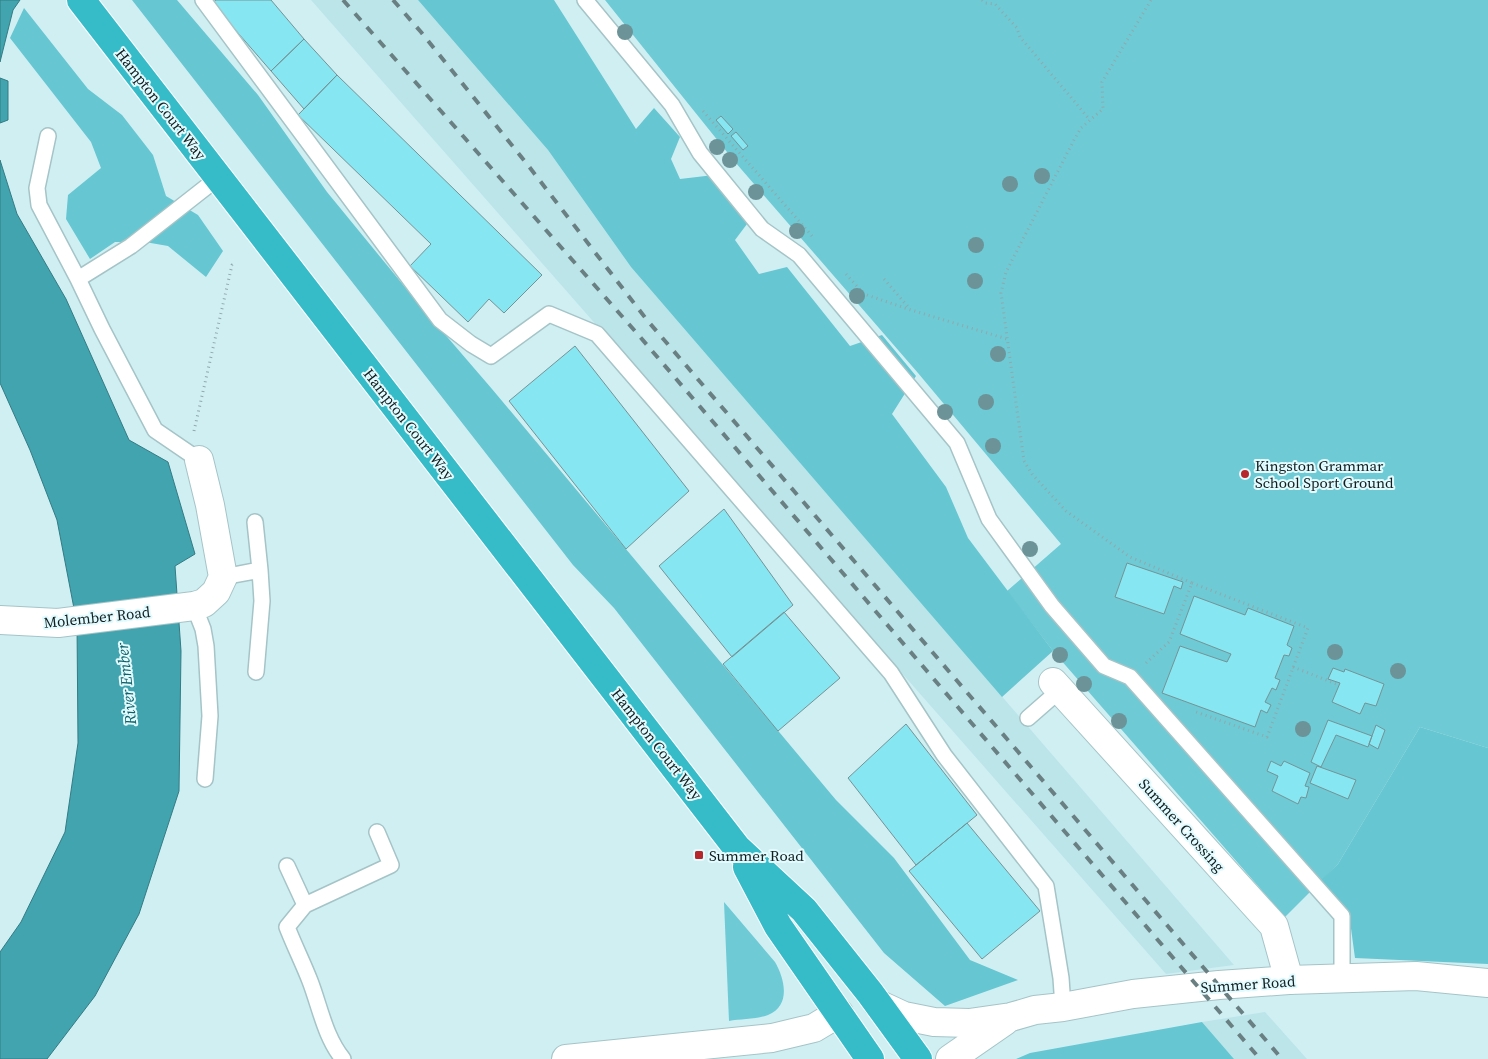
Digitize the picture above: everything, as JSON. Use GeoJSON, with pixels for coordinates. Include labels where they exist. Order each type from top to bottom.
{"type":"FeatureCollection","features":[{"type":"Feature","properties":{"kind":"highway","name":"Hampton Court Way"},"geometry":{"type":"LineString","coordinates":[[81,0],[737,848],[804,910],[874,999],[918,1059]]}},
{"type":"Feature","properties":{"kind":"highway","name":"Hampton Court Way"},"geometry":{"type":"LineString","coordinates":[[737,848],[778,926],[870,1059]]}},
{"type":"Feature","properties":{"kind":"highway"},"geometry":{"type":"LineString","coordinates":[[839,1013],[874,999]]}},
{"type":"Feature","properties":{"kind":"street"},"geometry":{"type":"LineString","coordinates":[[194,606],[204,603],[216,592],[223,577],[210,505],[199,460]]}},
{"type":"Feature","properties":{"kind":"street","name":"Molember Road"},"geometry":{"type":"LineString","coordinates":[[0,620],[58,623],[194,606]]}},
{"type":"Feature","properties":{"kind":"street","name":"Summer Crossing"},"geometry":{"type":"LineString","coordinates":[[1057,686],[1274,926],[1289,980]]}},
{"type":"Feature","properties":{"kind":"street","name":"Summer Road"},"geometry":{"type":"LineString","coordinates":[[874,999],[904,1016],[934,1022],[969,1023],[1133,994],[1219,985],[1289,980],[1416,976],[1488,983]]}},
{"type":"Feature","properties":{"kind":"street"},"geometry":{"type":"LineString","coordinates":[[566,1059],[772,1038],[814,1028],[839,1013]]}},
{"type":"Feature","properties":{"kind":"street","name":"Summer Road"},"geometry":{"type":"LineString","coordinates":[[950,1059],[1011,1017]]}},
{"type":"Feature","properties":{"kind":"lane"},"geometry":{"type":"LineString","coordinates":[[203,0],[440,320],[471,344],[491,356],[549,314],[598,334],[891,673],[944,755],[1046,886],[1062,978],[1063,1007]]}},
{"type":"Feature","properties":{"kind":"lane"},"geometry":{"type":"LineString","coordinates":[[585,0],[672,105],[700,154],[762,229],[799,255],[957,443],[989,519],[1052,606],[1104,666],[1130,677],[1342,916],[1342,978]]}},
{"type":"Feature","properties":{"kind":"lane"},"geometry":{"type":"LineString","coordinates":[[48,136],[37,188],[38,205],[156,430],[199,460]]}},
{"type":"Feature","properties":{"kind":"lane"},"geometry":{"type":"LineString","coordinates":[[78,280],[131,246],[219,177]]}},
{"type":"Feature","properties":{"kind":"lane"},"geometry":{"type":"LineString","coordinates":[[255,522],[262,602],[256,672]]}},
{"type":"Feature","properties":{"kind":"lane"},"geometry":{"type":"LineString","coordinates":[[223,577],[260,570]]}},
{"type":"Feature","properties":{"kind":"lane"},"geometry":{"type":"LineString","coordinates":[[194,606],[203,629],[206,646],[210,716],[205,779]]}},
{"type":"Feature","properties":{"kind":"lane"},"geometry":{"type":"LineString","coordinates":[[1028,718],[1057,686]]}},
{"type":"Feature","properties":{"kind":"lane"},"geometry":{"type":"LineString","coordinates":[[343,1059],[336,1050],[326,1028],[287,927],[305,905],[391,865],[377,832]]}},
{"type":"Feature","properties":{"kind":"lane"},"geometry":{"type":"LineString","coordinates":[[287,866],[305,905]]}},
{"type":"Feature","properties":{"kind":"path"},"geometry":{"type":"LineString","coordinates":[[982,0],[985,3],[995,4],[1017,28],[1020,37],[1090,120]]}},
{"type":"Feature","properties":{"kind":"path"},"geometry":{"type":"LineString","coordinates":[[1151,0],[1102,82],[1104,109],[1081,128],[1074,140],[1006,272],[1001,292],[1024,461],[1032,474],[1066,512],[1130,557],[1308,628],[1267,737],[1196,712]]}},
{"type":"Feature","properties":{"kind":"path"},"geometry":{"type":"LineString","coordinates":[[698,105],[812,236]]}},
{"type":"Feature","properties":{"kind":"path"},"geometry":{"type":"LineString","coordinates":[[199,460],[192,440],[232,265],[236,263]]}},
{"type":"Feature","properties":{"kind":"path"},"geometry":{"type":"LineString","coordinates":[[844,272],[864,294],[1007,339]]}},
{"type":"Feature","properties":{"kind":"path"},"geometry":{"type":"LineString","coordinates":[[884,279],[911,310]]}},
{"type":"Feature","properties":{"kind":"path"},"geometry":{"type":"LineString","coordinates":[[1130,677],[1169,642],[1192,583]]}},
{"type":"Feature","properties":{"kind":"path"},"geometry":{"type":"LineString","coordinates":[[1293,667],[1339,685]]}},
{"type":"Feature","properties":{"kind":"shaded area"},"geometry":{"type":"Polygon","coordinates":[[[132,0],[177,0],[258,95],[327,192],[418,303],[836,800],[894,858],[970,960],[1018,980],[945,1006],[884,953],[614,608],[573,565],[132,0]]]}},
{"type":"Feature","properties":{"kind":"shaded area"},"geometry":{"type":"Polygon","coordinates":[[[311,0],[418,0],[548,150],[631,267],[1234,965],[1166,974],[311,0]]]}},
{"type":"Feature","properties":{"kind":"shaded area"},"geometry":{"type":"Polygon","coordinates":[[[418,0],[554,0],[636,129],[654,108],[680,137],[671,159],[680,179],[714,175],[753,216],[735,240],[759,274],[787,267],[850,346],[882,335],[916,376],[892,414],[946,487],[968,538],[1053,651],[1002,697],[631,267],[548,150],[418,0]]]}},
{"type":"Feature","properties":{"kind":"shaded area","name":"Kingston Grammar School Sport Ground"},"geometry":{"type":"Polygon","coordinates":[[[605,0],[1488,0],[1488,748],[1420,727],[1338,864],[1285,917],[1053,651],[1007,591],[1061,544],[918,373],[735,162],[605,0]]]}},
{"type":"Feature","properties":{"kind":"shaded area"},"geometry":{"type":"Polygon","coordinates":[[[24,8],[88,89],[122,115],[153,155],[166,196],[198,215],[223,251],[206,277],[168,246],[145,242],[115,242],[90,259],[66,219],[68,195],[101,168],[91,142],[10,38],[24,8]]]}},
{"type":"Feature","properties":{"kind":"shaded area"},"geometry":{"type":"Polygon","coordinates":[[[1420,727],[1488,748],[1488,964],[1355,958],[1350,921],[1320,881],[1338,864],[1420,727]]]}},
{"type":"Feature","properties":{"kind":"shaded area"},"geometry":{"type":"Polygon","coordinates":[[[724,902],[779,969],[783,984],[783,999],[775,1011],[768,1015],[729,1021],[724,902]]]}},
{"type":"Feature","properties":{"kind":"shaded area"},"geometry":{"type":"Polygon","coordinates":[[[1265,1012],[1307,1059],[1234,1059],[1202,1022],[1265,1012]]]}},
{"type":"Feature","properties":{"kind":"shaded area"},"geometry":{"type":"Polygon","coordinates":[[[1202,1022],[1234,1059],[1016,1059],[1030,1053],[1202,1022]]]}},
{"type":"Feature","properties":{"kind":"water"},"geometry":{"type":"Polygon","coordinates":[[[0,0],[20,0],[13,10],[0,62],[0,0]]]}},
{"type":"Feature","properties":{"kind":"water"},"geometry":{"type":"Polygon","coordinates":[[[0,78],[8,81],[8,120],[0,123],[0,78]]]}},
{"type":"Feature","properties":{"kind":"water","name":"River Ember"},"geometry":{"type":"Polygon","coordinates":[[[0,160],[17,214],[66,299],[129,440],[168,462],[195,554],[175,566],[181,651],[179,791],[139,914],[95,996],[47,1059],[0,1059],[0,952],[21,922],[65,832],[78,743],[77,624],[57,520],[30,450],[0,383],[0,160]]]}},
{"type":"Feature","properties":{"kind":"building"},"geometry":{"type":"Polygon","coordinates":[[[216,0],[271,0],[304,39],[271,71],[212,3],[216,0]]]}},
{"type":"Feature","properties":{"kind":"building"},"geometry":{"type":"Polygon","coordinates":[[[304,39],[337,75],[304,109],[271,71],[304,39]]]}},
{"type":"Feature","properties":{"kind":"building"},"geometry":{"type":"Polygon","coordinates":[[[337,75],[542,275],[504,313],[489,299],[468,322],[410,266],[431,244],[298,115],[337,75]]]}},
{"type":"Feature","properties":{"kind":"building"},"geometry":{"type":"Polygon","coordinates":[[[721,116],[733,129],[728,134],[716,120],[721,116]]]}},
{"type":"Feature","properties":{"kind":"building"},"geometry":{"type":"Polygon","coordinates":[[[736,132],[748,146],[743,150],[731,136],[736,132]]]}},
{"type":"Feature","properties":{"kind":"building"},"geometry":{"type":"Polygon","coordinates":[[[575,346],[689,491],[626,549],[509,401],[575,346]]]}},
{"type":"Feature","properties":{"kind":"building"},"geometry":{"type":"Polygon","coordinates":[[[724,509],[793,605],[732,657],[659,566],[724,509]]]}},
{"type":"Feature","properties":{"kind":"building"},"geometry":{"type":"Polygon","coordinates":[[[1127,563],[1183,582],[1181,589],[1174,586],[1164,614],[1115,597],[1127,563]]]}},
{"type":"Feature","properties":{"kind":"building"},"geometry":{"type":"Polygon","coordinates":[[[1194,596],[1245,615],[1248,608],[1294,626],[1287,645],[1292,648],[1289,656],[1284,655],[1275,678],[1280,680],[1276,690],[1272,688],[1265,702],[1271,705],[1267,713],[1261,710],[1255,727],[1162,693],[1180,646],[1227,662],[1231,654],[1180,634],[1194,596]]]}},
{"type":"Feature","properties":{"kind":"building"},"geometry":{"type":"Polygon","coordinates":[[[784,612],[840,678],[778,731],[723,664],[784,612]]]}},
{"type":"Feature","properties":{"kind":"building"},"geometry":{"type":"Polygon","coordinates":[[[1333,668],[1344,672],[1345,669],[1384,684],[1376,706],[1365,703],[1360,714],[1332,702],[1340,683],[1328,679],[1333,668]]]}},
{"type":"Feature","properties":{"kind":"building"},"geometry":{"type":"Polygon","coordinates":[[[1328,720],[1372,736],[1368,747],[1336,735],[1321,767],[1311,762],[1328,720]]]}},
{"type":"Feature","properties":{"kind":"building"},"geometry":{"type":"Polygon","coordinates":[[[906,724],[977,815],[916,865],[848,778],[906,724]]]}},
{"type":"Feature","properties":{"kind":"building"},"geometry":{"type":"Polygon","coordinates":[[[1376,725],[1385,730],[1378,749],[1369,744],[1376,725]]]}},
{"type":"Feature","properties":{"kind":"building"},"geometry":{"type":"Polygon","coordinates":[[[1271,761],[1281,766],[1284,761],[1310,773],[1305,786],[1309,787],[1306,798],[1301,797],[1298,804],[1272,791],[1278,776],[1267,771],[1271,761]]]}},
{"type":"Feature","properties":{"kind":"building"},"geometry":{"type":"Polygon","coordinates":[[[1317,766],[1356,780],[1348,799],[1310,783],[1317,766]]]}},
{"type":"Feature","properties":{"kind":"building"},"geometry":{"type":"Polygon","coordinates":[[[967,823],[1040,911],[982,959],[909,871],[967,823]]]}},
{"type":"Feature","properties":{"kind":"railway"},"geometry":{"type":"LineString","coordinates":[[343,0],[635,331],[1260,1059]]}},
{"type":"Feature","properties":{"kind":"railway"},"geometry":{"type":"LineString","coordinates":[[393,0],[527,164],[647,320],[1282,1059]]}},
{"type":"Feature","properties":{"kind":"place","name":"Kingston Grammar School Sport Ground"},"geometry":{"type":"Point","coordinates":[1245,474]}},
{"type":"Feature","properties":{"kind":"place","name":"Summer Road"},"geometry":{"type":"Point","coordinates":[699,855]}}]}
